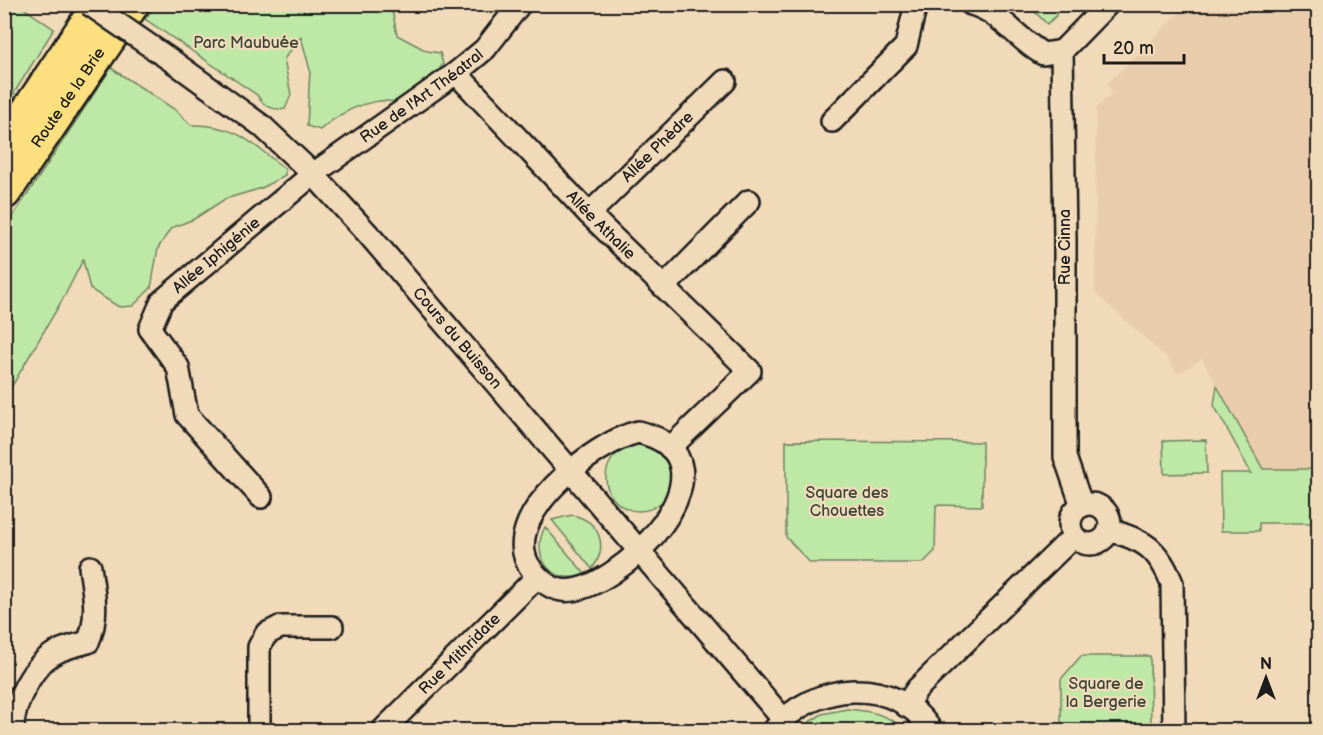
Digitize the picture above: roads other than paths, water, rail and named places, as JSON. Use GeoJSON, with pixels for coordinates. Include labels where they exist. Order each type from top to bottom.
{"type":"FeatureCollection","features":[{"type":"Feature","properties":{"kind":"highway","name":"Route de la Brie"},"geometry":{"type":"LineString","coordinates":[[4,147],[100,4]]}},
{"type":"Feature","properties":{"kind":"highway","name":"Route de la Brie"},"geometry":{"type":"LineString","coordinates":[[4,192],[132,4]]}},
{"type":"Feature","properties":{"kind":"street","name":"Cours du Buisson"},"geometry":{"type":"LineString","coordinates":[[88,4],[262,126],[313,174],[369,235],[572,471],[779,725]]}},
{"type":"Feature","properties":{"kind":"street","name":"Rue de l'Art Théatral"},"geometry":{"type":"LineString","coordinates":[[313,174],[456,73],[485,49],[520,4]]}},
{"type":"Feature","properties":{"kind":"street"},"geometry":{"type":"LineString","coordinates":[[832,121],[906,46],[916,4]]}},
{"type":"Feature","properties":{"kind":"street"},"geometry":{"type":"LineString","coordinates":[[971,4],[987,8],[1030,47],[1042,54],[1062,51],[1108,4]]}},
{"type":"Feature","properties":{"kind":"street","name":"Rue Cinna"},"geometry":{"type":"LineString","coordinates":[[1062,51],[1065,191],[1065,457],[1082,506]]}},
{"type":"Feature","properties":{"kind":"street","name":"Allée Athalie"},"geometry":{"type":"LineString","coordinates":[[456,73],[590,214],[750,371],[670,447]]}},
{"type":"Feature","properties":{"kind":"street","name":"Allée Phèdre"},"geometry":{"type":"LineString","coordinates":[[590,214],[725,81]]}},
{"type":"Feature","properties":{"kind":"street","name":"Allée Iphigénie"},"geometry":{"type":"LineString","coordinates":[[261,497],[187,415],[178,367],[150,329],[162,301],[313,174]]}},
{"type":"Feature","properties":{"kind":"street"},"geometry":{"type":"LineString","coordinates":[[664,287],[749,201]]}},
{"type":"Feature","properties":{"kind":"street"},"geometry":{"type":"LineString","coordinates":[[638,432],[656,436],[670,447],[680,461],[683,478],[680,494],[670,515],[638,550],[618,568],[585,588],[569,591],[553,589],[537,577],[526,563],[524,543],[527,522],[539,504],[572,471],[620,436],[638,432]]}},
{"type":"Feature","properties":{"kind":"street"},"geometry":{"type":"LineString","coordinates":[[1082,506],[1101,507],[1109,517],[1109,530],[1102,540],[1090,544],[1074,536],[1070,519],[1082,506]]}},
{"type":"Feature","properties":{"kind":"street"},"geometry":{"type":"LineString","coordinates":[[1109,530],[1140,538],[1167,570],[1172,583],[1174,730]]}},
{"type":"Feature","properties":{"kind":"street"},"geometry":{"type":"LineString","coordinates":[[906,706],[917,689],[1074,536]]}},
{"type":"Feature","properties":{"kind":"street"},"geometry":{"type":"LineString","coordinates":[[13,730],[12,723],[21,697],[35,670],[55,652],[88,642],[93,630],[96,599],[90,567]]}},
{"type":"Feature","properties":{"kind":"street","name":"Rue Mithridate"},"geometry":{"type":"LineString","coordinates":[[383,730],[537,577]]}},
{"type":"Feature","properties":{"kind":"street"},"geometry":{"type":"LineString","coordinates":[[259,730],[259,647],[266,634],[280,627],[332,627]]}},
{"type":"Feature","properties":{"kind":"street"},"geometry":{"type":"LineString","coordinates":[[779,725],[805,702],[829,693],[864,692],[882,694],[906,706],[931,730]]}},
{"type":"Feature","properties":{"kind":"park label","name":"Parc Maubuée"},"geometry":{"type":"Point","coordinates":[246,43]}},
{"type":"Feature","properties":{"kind":"park label","name":"Square des Chouettes"},"geometry":{"type":"Point","coordinates":[847,502]}},
{"type":"Feature","properties":{"kind":"park label","name":"Square de la Bergerie"},"geometry":{"type":"Point","coordinates":[1106,693]}}]}
